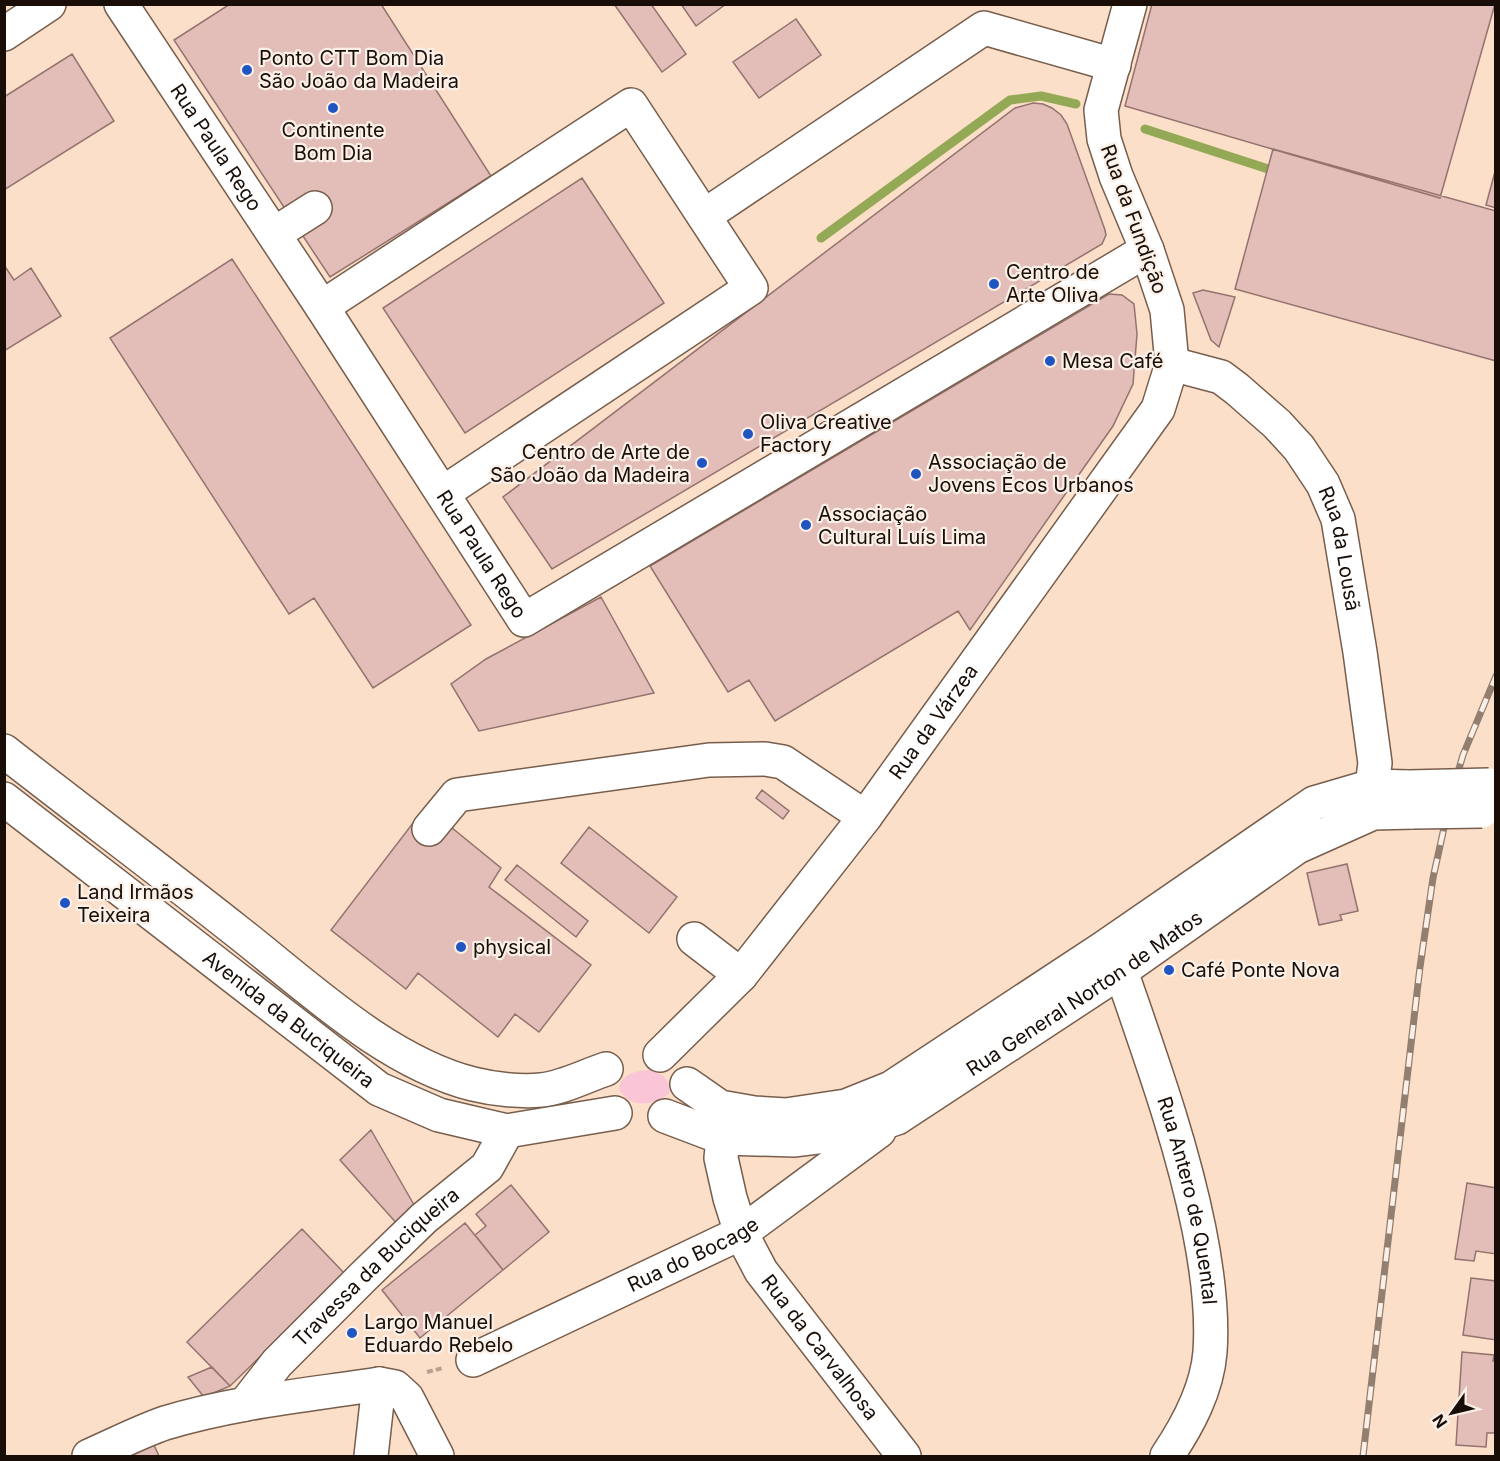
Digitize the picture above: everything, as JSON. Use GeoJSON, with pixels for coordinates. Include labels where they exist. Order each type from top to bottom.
{"type":"FeatureCollection","features":[{"type":"Feature","properties":{"kind":"street"},"geometry":{"type":"LineString","coordinates":[[4,34],[49,4]]}},
{"type":"Feature","properties":{"kind":"street","name":"Rua Paula Rego"},"geometry":{"type":"LineString","coordinates":[[121,4],[322,307],[524,620],[1147,250]]}},
{"type":"Feature","properties":{"kind":"street","name":"Rua da Fundição"},"geometry":{"type":"LineString","coordinates":[[1130,4],[1101,110],[1104,139],[1116,176],[1147,250],[1167,310],[1172,364]]}},
{"type":"Feature","properties":{"kind":"street"},"geometry":{"type":"LineString","coordinates":[[704,216],[984,28],[1114,65]]}},
{"type":"Feature","properties":{"kind":"street"},"geometry":{"type":"LineString","coordinates":[[322,307],[631,105],[751,288],[443,493]]}},
{"type":"Feature","properties":{"kind":"street"},"geometry":{"type":"LineString","coordinates":[[274,234],[315,208]]}},
{"type":"Feature","properties":{"kind":"street","name":"Rua da Lousã"},"geometry":{"type":"LineString","coordinates":[[1172,364],[1221,377],[1237,389],[1277,424],[1299,448],[1323,484],[1338,519],[1354,619],[1375,763],[1372,800]]}},
{"type":"Feature","properties":{"kind":"street","name":"Rua da Várzea"},"geometry":{"type":"LineString","coordinates":[[660,1055],[741,975],[865,817],[1158,409],[1172,364]]}},
{"type":"Feature","properties":{"kind":"street","name":"Avenida da Buciqueira"},"geometry":{"type":"LineString","coordinates":[[4,751],[239,932],[337,1013],[433,1070],[476,1085],[542,1090],[606,1069]]}},
{"type":"Feature","properties":{"kind":"street"},"geometry":{"type":"LineString","coordinates":[[429,829],[457,795],[709,760],[765,759],[783,762],[865,817]]}},
{"type":"Feature","properties":{"kind":"street","name":"Rua General Norton de Matos"},"geometry":{"type":"LineString","coordinates":[[660,1055],[675,1062],[681,1068],[687,1084],[720,1107],[754,1113],[786,1115],[846,1106],[891,1088],[1111,960],[1372,800],[1490,798]]}},
{"type":"Feature","properties":{"kind":"street","name":"Avenida da Buciqueira"},"geometry":{"type":"LineString","coordinates":[[4,799],[378,1089],[440,1115],[507,1131],[615,1113]]}},
{"type":"Feature","properties":{"kind":"street"},"geometry":{"type":"LineString","coordinates":[[694,939],[741,975]]}},
{"type":"Feature","properties":{"kind":"street","name":"Rua General Norton de Matos"},"geometry":{"type":"LineString","coordinates":[[615,1113],[632,1118],[664,1116],[723,1138],[795,1140],[851,1133],[897,1118],[1111,960]]}},
{"type":"Feature","properties":{"kind":"street","name":"Rua Antero de Quental"},"geometry":{"type":"LineString","coordinates":[[1111,960],[1179,1142],[1204,1253],[1211,1308],[1210,1354],[1200,1394],[1185,1429],[1167,1456]]}},
{"type":"Feature","properties":{"kind":"street"},"geometry":{"type":"LineString","coordinates":[[615,1113],[608,1108],[601,1093],[602,1076],[606,1069],[619,1058],[660,1055]]}},
{"type":"Feature","properties":{"kind":"street"},"geometry":{"type":"LineString","coordinates":[[664,1116],[679,1108],[687,1084]]}},
{"type":"Feature","properties":{"kind":"street","name":"Rua do Bocage"},"geometry":{"type":"LineString","coordinates":[[473,1360],[741,1233],[897,1118]]}},
{"type":"Feature","properties":{"kind":"street","name":"Travessa da Buciqueira"},"geometry":{"type":"LineString","coordinates":[[245,1404],[277,1363],[364,1276],[424,1218],[487,1167],[507,1131]]}},
{"type":"Feature","properties":{"kind":"street","name":"Rua da Carvalhosa"},"geometry":{"type":"LineString","coordinates":[[723,1138],[721,1158],[730,1198],[741,1233],[761,1271],[904,1456]]}},
{"type":"Feature","properties":{"kind":"street"},"geometry":{"type":"LineString","coordinates":[[370,1456],[379,1384]]}},
{"type":"Feature","properties":{"kind":"street"},"geometry":{"type":"LineString","coordinates":[[89,1456],[164,1424],[245,1404],[379,1384],[395,1387],[407,1398],[437,1456]]}},
{"type":"Feature","properties":{"kind":"shaded area"},"geometry":{"type":"Polygon","coordinates":[[[649,1070],[665,1078],[670,1089],[669,1094],[649,1103],[635,1103],[629,1100],[619,1089],[620,1084],[634,1072],[649,1070]]]}},
{"type":"Feature","properties":{"kind":"building","name":"Continente Bom Dia"},"geometry":{"type":"Polygon","coordinates":[[[230,4],[381,4],[491,176],[330,277],[174,40],[230,4]]]}},
{"type":"Feature","properties":{"kind":"building"},"geometry":{"type":"Polygon","coordinates":[[[614,4],[651,4],[686,54],[662,72],[614,4]]]}},
{"type":"Feature","properties":{"kind":"building"},"geometry":{"type":"Polygon","coordinates":[[[681,4],[726,4],[696,26],[681,4]]]}},
{"type":"Feature","properties":{"kind":"building"},"geometry":{"type":"Polygon","coordinates":[[[1152,4],[1495,4],[1440,198],[1125,106],[1152,4]]]}},
{"type":"Feature","properties":{"kind":"building"},"geometry":{"type":"Polygon","coordinates":[[[796,19],[821,55],[759,98],[733,62],[796,19]]]}},
{"type":"Feature","properties":{"kind":"building"},"geometry":{"type":"Polygon","coordinates":[[[72,54],[114,121],[4,190],[4,97],[72,54]]]}},
{"type":"Feature","properties":{"kind":"building"},"geometry":{"type":"Polygon","coordinates":[[[1033,103],[1052,108],[1067,124],[1105,230],[1106,235],[1102,244],[552,569],[503,497],[1015,108],[1033,103]]]}},
{"type":"Feature","properties":{"kind":"building"},"geometry":{"type":"Polygon","coordinates":[[[1273,149],[1496,211],[1496,361],[1235,289],[1273,149]]]}},
{"type":"Feature","properties":{"kind":"building"},"geometry":{"type":"Polygon","coordinates":[[[1496,168],[1496,208],[1486,205],[1496,168]]]}},
{"type":"Feature","properties":{"kind":"building"},"geometry":{"type":"Polygon","coordinates":[[[582,178],[664,303],[465,433],[383,308],[582,178]]]}},
{"type":"Feature","properties":{"kind":"building"},"geometry":{"type":"Polygon","coordinates":[[[232,259],[471,625],[373,688],[314,598],[289,614],[110,338],[232,259]]]}},
{"type":"Feature","properties":{"kind":"building"},"geometry":{"type":"Polygon","coordinates":[[[4,265],[14,280],[31,268],[61,316],[4,351],[4,265]]]}},
{"type":"Feature","properties":{"kind":"building"},"geometry":{"type":"Polygon","coordinates":[[[1203,290],[1235,297],[1219,347],[1211,340],[1193,293],[1203,290]]]}},
{"type":"Feature","properties":{"kind":"building"},"geometry":{"type":"Polygon","coordinates":[[[1109,294],[1122,295],[1134,304],[1137,334],[1133,384],[1113,426],[970,630],[958,611],[775,721],[749,680],[728,692],[650,566],[1109,294]]]}},
{"type":"Feature","properties":{"kind":"building"},"geometry":{"type":"Polygon","coordinates":[[[601,597],[654,693],[479,731],[451,684],[486,659],[601,597]]]}},
{"type":"Feature","properties":{"kind":"building"},"geometry":{"type":"Polygon","coordinates":[[[762,790],[789,811],[783,819],[756,798],[762,790]]]}},
{"type":"Feature","properties":{"kind":"building","name":"physical"},"geometry":{"type":"Polygon","coordinates":[[[413,823],[433,840],[446,823],[501,868],[489,887],[591,965],[539,1032],[515,1014],[498,1037],[418,973],[406,989],[331,930],[413,823]]]}},
{"type":"Feature","properties":{"kind":"building"},"geometry":{"type":"Polygon","coordinates":[[[589,827],[677,897],[649,933],[561,863],[589,827]]]}},
{"type":"Feature","properties":{"kind":"building"},"geometry":{"type":"Polygon","coordinates":[[[1347,864],[1358,911],[1340,915],[1342,920],[1319,925],[1307,873],[1347,864]]]}},
{"type":"Feature","properties":{"kind":"building"},"geometry":{"type":"Polygon","coordinates":[[[517,865],[588,921],[576,937],[505,880],[517,865]]]}},
{"type":"Feature","properties":{"kind":"building"},"geometry":{"type":"Polygon","coordinates":[[[371,1130],[417,1210],[399,1226],[340,1160],[371,1130]]]}},
{"type":"Feature","properties":{"kind":"building"},"geometry":{"type":"Polygon","coordinates":[[[1467,1183],[1496,1188],[1496,1254],[1476,1251],[1474,1261],[1455,1259],[1467,1183]]]}},
{"type":"Feature","properties":{"kind":"building"},"geometry":{"type":"Polygon","coordinates":[[[511,1185],[549,1232],[503,1270],[475,1235],[486,1226],[476,1214],[511,1185]]]}},
{"type":"Feature","properties":{"kind":"building"},"geometry":{"type":"Polygon","coordinates":[[[465,1223],[503,1270],[420,1338],[382,1290],[465,1223]]]}},
{"type":"Feature","properties":{"kind":"building"},"geometry":{"type":"Polygon","coordinates":[[[302,1229],[345,1274],[230,1386],[187,1342],[302,1229]]]}},
{"type":"Feature","properties":{"kind":"building"},"geometry":{"type":"Polygon","coordinates":[[[1471,1278],[1496,1281],[1496,1340],[1463,1335],[1471,1278]]]}},
{"type":"Feature","properties":{"kind":"building"},"geometry":{"type":"Polygon","coordinates":[[[1462,1352],[1494,1355],[1493,1361],[1496,1361],[1496,1433],[1487,1433],[1486,1447],[1456,1445],[1462,1352]]]}},
{"type":"Feature","properties":{"kind":"building"},"geometry":{"type":"Polygon","coordinates":[[[212,1367],[230,1386],[204,1397],[188,1377],[212,1367]]]}},
{"type":"Feature","properties":{"kind":"building"},"geometry":{"type":"Polygon","coordinates":[[[153,1443],[159,1456],[123,1456],[153,1443]]]}},
{"type":"Feature","properties":{"kind":"waterway"},"geometry":{"type":"LineString","coordinates":[[821,238],[1010,100],[1041,96],[1076,104]]}},
{"type":"Feature","properties":{"kind":"waterway"},"geometry":{"type":"LineString","coordinates":[[1145,129],[1274,171]]}},
{"type":"Feature","properties":{"kind":"railway"},"geometry":{"type":"LineString","coordinates":[[1363,1456],[1420,967],[1433,878],[1451,796],[1463,755],[1496,676]]}},
{"type":"Feature","properties":{"kind":"place","name":"Ponto CTT Bom Dia São João da Madeira"},"geometry":{"type":"Point","coordinates":[247,70]}},
{"type":"Feature","properties":{"kind":"place","name":"Continente Bom Dia"},"geometry":{"type":"Point","coordinates":[333,108]}},
{"type":"Feature","properties":{"kind":"place","name":"Centro de Arte Oliva"},"geometry":{"type":"Point","coordinates":[994,284]}},
{"type":"Feature","properties":{"kind":"place","name":"Mesa Café"},"geometry":{"type":"Point","coordinates":[1050,361]}},
{"type":"Feature","properties":{"kind":"place","name":"Oliva Creative Factory"},"geometry":{"type":"Point","coordinates":[748,434]}},
{"type":"Feature","properties":{"kind":"place","name":"Centro de Arte de São João da Madeira"},"geometry":{"type":"Point","coordinates":[702,463]}},
{"type":"Feature","properties":{"kind":"place","name":"Associação de Jovens Ecos Urbanos"},"geometry":{"type":"Point","coordinates":[916,474]}},
{"type":"Feature","properties":{"kind":"place","name":"Associação Cultural Luís Lima"},"geometry":{"type":"Point","coordinates":[806,525]}},
{"type":"Feature","properties":{"kind":"place","name":"Land Irmãos Teixeira"},"geometry":{"type":"Point","coordinates":[65,903]}},
{"type":"Feature","properties":{"kind":"place","name":"physical"},"geometry":{"type":"Point","coordinates":[461,947]}},
{"type":"Feature","properties":{"kind":"place","name":"Café Ponte Nova"},"geometry":{"type":"Point","coordinates":[1169,970]}},
{"type":"Feature","properties":{"kind":"place","name":"Largo Manuel Eduardo Rebelo"},"geometry":{"type":"Point","coordinates":[352,1333]}}]}
